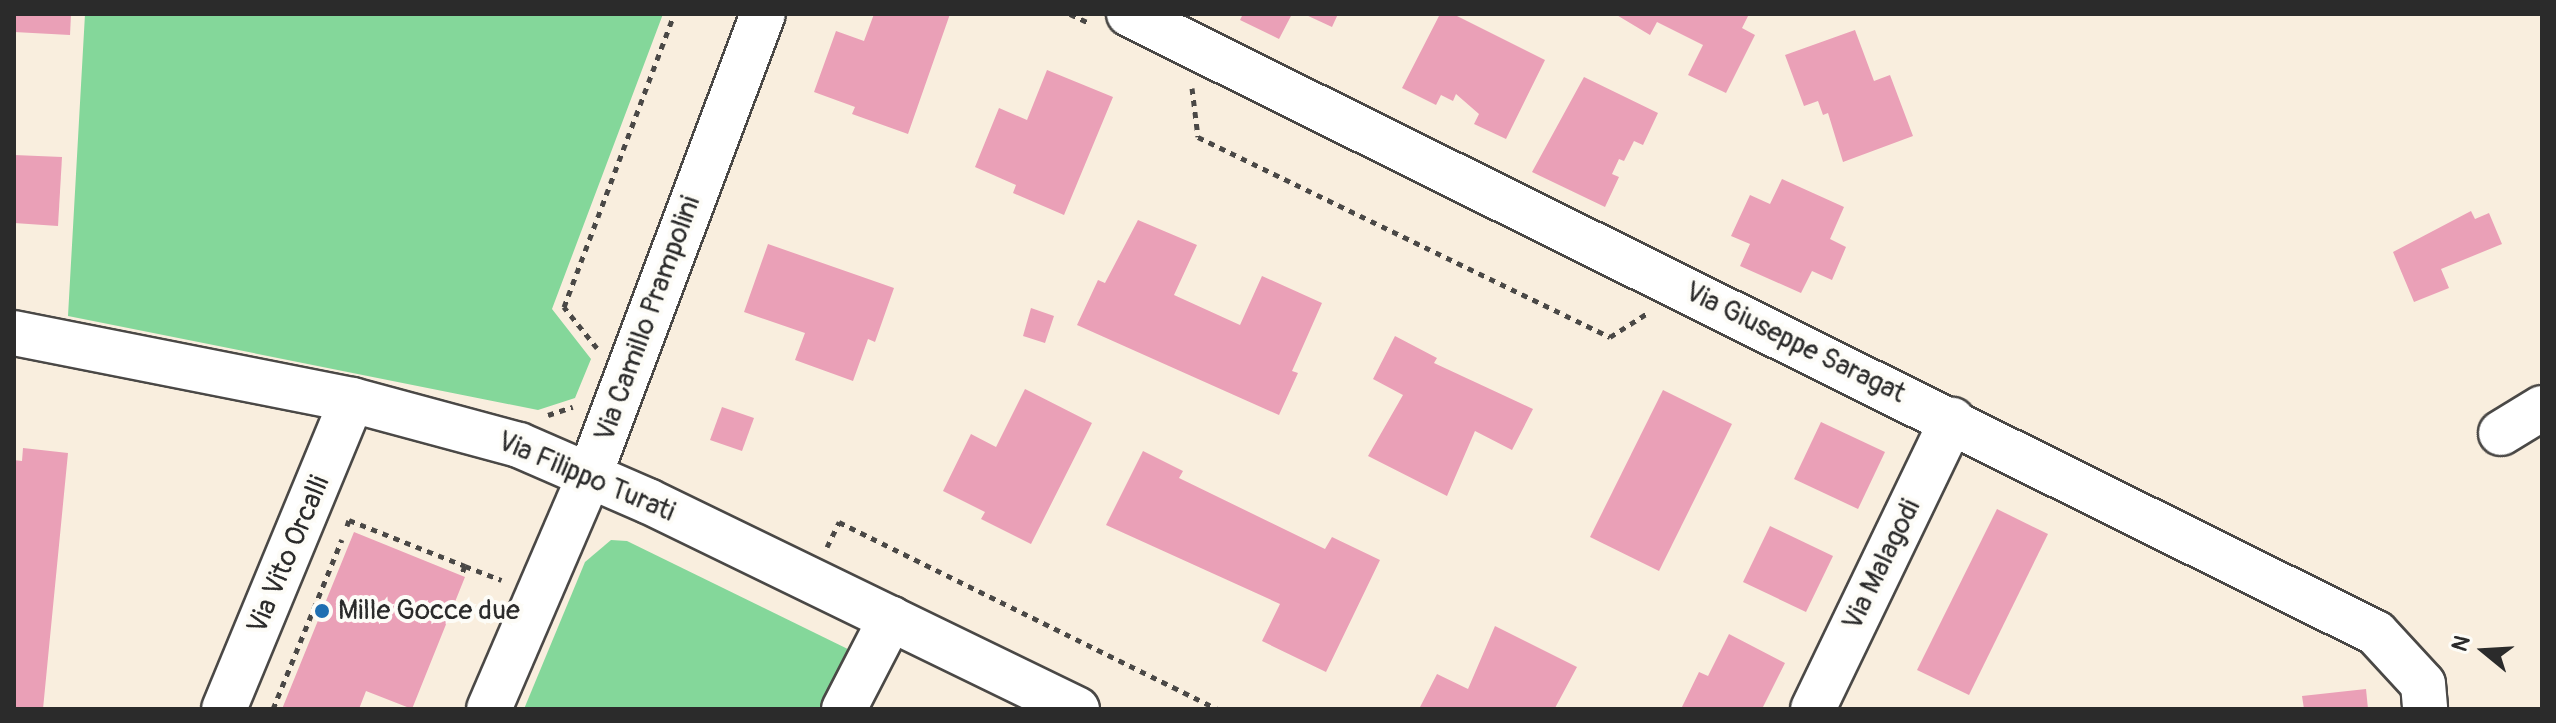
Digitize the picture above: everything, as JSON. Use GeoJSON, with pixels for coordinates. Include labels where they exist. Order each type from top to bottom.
{"type":"FeatureCollection","features":[{"type":"Feature","properties":{"kind":"street","name":"Via Camillo Prampolini"},"geometry":{"type":"LineString","coordinates":[[489,709],[590,474],[763,14]]}},
{"type":"Feature","properties":{"kind":"street","name":"Via Giuseppe Saragat"},"geometry":{"type":"LineString","coordinates":[[1113,20],[1952,420],[2376,633],[2423,684],[2425,709]]}},
{"type":"Feature","properties":{"kind":"street","name":"Via Filippo Turati"},"geometry":{"type":"LineString","coordinates":[[14,333],[352,400],[519,445],[590,474],[1077,709]]}},
{"type":"Feature","properties":{"kind":"street","name":"Via Vito Orcalli"},"geometry":{"type":"LineString","coordinates":[[224,709],[352,400]]}},
{"type":"Feature","properties":{"kind":"street"},"geometry":{"type":"LineString","coordinates":[[2501,433],[2542,408]]}},
{"type":"Feature","properties":{"kind":"street","name":"Via Malagodi"},"geometry":{"type":"LineString","coordinates":[[1813,709],[1952,420]]}},
{"type":"Feature","properties":{"kind":"street"},"geometry":{"type":"LineString","coordinates":[[844,709],[891,618]]}},
{"type":"Feature","properties":{"kind":"path"},"geometry":{"type":"LineString","coordinates":[[597,361],[600,352],[564,307],[674,14]]}},
{"type":"Feature","properties":{"kind":"path"},"geometry":{"type":"LineString","coordinates":[[1070,14],[1113,20]]}},
{"type":"Feature","properties":{"kind":"path"},"geometry":{"type":"LineString","coordinates":[[1191,85],[1198,137],[1610,337],[1650,312]]}},
{"type":"Feature","properties":{"kind":"path"},"geometry":{"type":"LineString","coordinates":[[537,418],[581,405]]}},
{"type":"Feature","properties":{"kind":"path"},"geometry":{"type":"LineString","coordinates":[[273,709],[349,520],[465,566],[462,573]]}},
{"type":"Feature","properties":{"kind":"path"},"geometry":{"type":"LineString","coordinates":[[813,541],[827,547],[839,522],[1217,709]]}},
{"type":"Feature","properties":{"kind":"green space"},"geometry":{"type":"Polygon","coordinates":[[[85,14],[663,14],[552,309],[591,359],[575,398],[538,410],[68,316],[85,14]]]}},
{"type":"Feature","properties":{"kind":"green space"},"geometry":{"type":"Polygon","coordinates":[[[611,540],[627,541],[860,655],[833,709],[524,709],[585,562],[611,540]]]}},
{"type":"Feature","properties":{"kind":"building"},"geometry":{"type":"Polygon","coordinates":[[[14,14],[71,14],[70,35],[14,32],[14,14]]]}},
{"type":"Feature","properties":{"kind":"building"},"geometry":{"type":"Polygon","coordinates":[[[874,14],[950,14],[908,134],[852,114],[855,107],[814,92],[836,31],[864,41],[874,14]]]}},
{"type":"Feature","properties":{"kind":"building"},"geometry":{"type":"Polygon","coordinates":[[[1243,14],[1292,14],[1279,39],[1240,20],[1243,14]]]}},
{"type":"Feature","properties":{"kind":"building"},"geometry":{"type":"Polygon","coordinates":[[[1304,14],[1338,14],[1332,27],[1304,14]]]}},
{"type":"Feature","properties":{"kind":"building"},"geometry":{"type":"Polygon","coordinates":[[[1440,14],[1453,14],[1545,60],[1506,139],[1474,124],[1479,114],[1456,94],[1453,101],[1441,95],[1436,105],[1402,88],[1440,14]]]}},
{"type":"Feature","properties":{"kind":"building"},"geometry":{"type":"Polygon","coordinates":[[[1615,14],[1749,14],[1742,28],[1755,35],[1726,93],[1688,75],[1703,45],[1657,22],[1650,35],[1615,14]]]}},
{"type":"Feature","properties":{"kind":"building"},"geometry":{"type":"Polygon","coordinates":[[[1855,30],[1874,81],[1890,75],[1913,136],[1843,162],[1828,113],[1823,115],[1818,101],[1804,106],[1785,55],[1855,30]]]}},
{"type":"Feature","properties":{"kind":"building"},"geometry":{"type":"Polygon","coordinates":[[[1047,70],[1113,97],[1064,215],[1013,193],[1016,185],[975,167],[999,108],[1027,120],[1047,70]]]}},
{"type":"Feature","properties":{"kind":"building"},"geometry":{"type":"Polygon","coordinates":[[[1584,77],[1658,113],[1643,145],[1634,141],[1624,161],[1619,159],[1612,174],[1619,177],[1605,207],[1532,172],[1584,77]]]}},
{"type":"Feature","properties":{"kind":"building"},"geometry":{"type":"Polygon","coordinates":[[[14,155],[62,157],[58,226],[14,223],[14,155]]]}},
{"type":"Feature","properties":{"kind":"building"},"geometry":{"type":"Polygon","coordinates":[[[1782,179],[1844,207],[1830,239],[1846,247],[1832,280],[1812,271],[1801,293],[1740,266],[1750,244],[1731,236],[1750,195],[1770,204],[1782,179]]]}},
{"type":"Feature","properties":{"kind":"building"},"geometry":{"type":"Polygon","coordinates":[[[2471,211],[2475,219],[2489,213],[2502,244],[2441,269],[2449,288],[2414,302],[2393,252],[2471,211]]]}},
{"type":"Feature","properties":{"kind":"building"},"geometry":{"type":"Polygon","coordinates":[[[1138,220],[1197,245],[1174,295],[1240,325],[1262,276],[1322,303],[1292,371],[1298,373],[1279,415],[1077,325],[1098,280],[1105,283],[1138,220]]]}},
{"type":"Feature","properties":{"kind":"building"},"geometry":{"type":"Polygon","coordinates":[[[768,244],[894,288],[875,342],[868,339],[853,381],[795,360],[805,333],[744,312],[768,244]]]}},
{"type":"Feature","properties":{"kind":"building"},"geometry":{"type":"Polygon","coordinates":[[[1031,308],[1054,316],[1045,343],[1023,336],[1031,308]]]}},
{"type":"Feature","properties":{"kind":"building"},"geometry":{"type":"Polygon","coordinates":[[[1395,336],[1437,358],[1434,363],[1533,409],[1512,450],[1475,431],[1447,496],[1368,456],[1403,395],[1373,379],[1395,336]]]}},
{"type":"Feature","properties":{"kind":"building"},"geometry":{"type":"Polygon","coordinates":[[[1025,389],[1092,423],[1031,544],[981,519],[985,512],[943,491],[971,434],[996,447],[1025,389]]]}},
{"type":"Feature","properties":{"kind":"building"},"geometry":{"type":"Polygon","coordinates":[[[1663,390],[1732,424],[1659,571],[1590,537],[1663,390]]]}},
{"type":"Feature","properties":{"kind":"building"},"geometry":{"type":"Polygon","coordinates":[[[722,407],[754,418],[742,451],[710,440],[722,407]]]}},
{"type":"Feature","properties":{"kind":"building"},"geometry":{"type":"Polygon","coordinates":[[[1821,422],[1885,452],[1858,509],[1794,479],[1821,422]]]}},
{"type":"Feature","properties":{"kind":"building"},"geometry":{"type":"Polygon","coordinates":[[[23,448],[68,453],[43,709],[14,708],[14,460],[22,461],[23,448]]]}},
{"type":"Feature","properties":{"kind":"building"},"geometry":{"type":"Polygon","coordinates":[[[1143,451],[1183,471],[1179,478],[1325,549],[1332,537],[1380,560],[1326,672],[1262,641],[1280,604],[1106,525],[1143,451]]]}},
{"type":"Feature","properties":{"kind":"building"},"geometry":{"type":"Polygon","coordinates":[[[1997,509],[2048,534],[1969,695],[1917,670],[1997,509]]]}},
{"type":"Feature","properties":{"kind":"building"},"geometry":{"type":"Polygon","coordinates":[[[1770,526],[1833,556],[1806,612],[1743,582],[1770,526]]]}},
{"type":"Feature","properties":{"kind":"building"},"geometry":{"type":"Polygon","coordinates":[[[354,532],[465,577],[412,709],[366,691],[359,709],[282,709],[354,532]]]}},
{"type":"Feature","properties":{"kind":"building"},"geometry":{"type":"Polygon","coordinates":[[[1495,626],[1577,667],[1555,708],[1419,709],[1437,674],[1468,689],[1495,626]]]}},
{"type":"Feature","properties":{"kind":"building"},"geometry":{"type":"Polygon","coordinates":[[[1729,634],[1785,663],[1763,707],[1681,709],[1699,672],[1708,676],[1729,634]]]}},
{"type":"Feature","properties":{"kind":"building"},"geometry":{"type":"Polygon","coordinates":[[[2366,689],[2368,709],[2304,709],[2302,696],[2366,689]]]}},
{"type":"Feature","properties":{"kind":"place","name":"Mille Gocce due"},"geometry":{"type":"Point","coordinates":[322,611]}}]}
